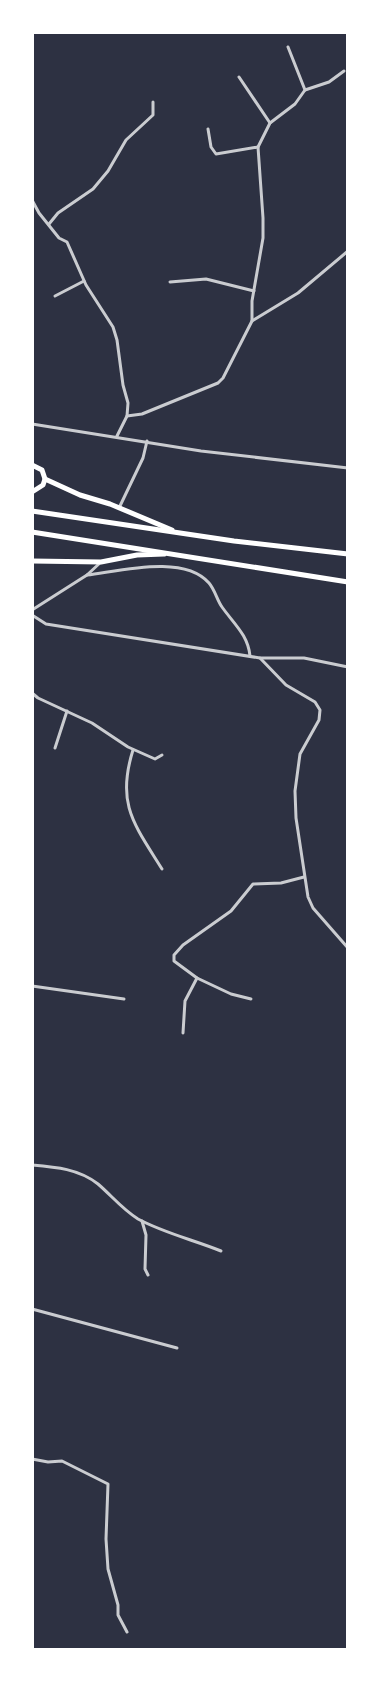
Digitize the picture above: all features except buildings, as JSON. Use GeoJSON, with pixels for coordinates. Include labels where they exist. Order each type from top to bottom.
{"type":"FeatureCollection","features":[{"type":"Feature","properties":{"kind":"highway"},"geometry":{"type":"LineString","coordinates":[[32,465],[42,470],[45,478],[43,485],[32,492]]}},
{"type":"Feature","properties":{"kind":"highway"},"geometry":{"type":"LineString","coordinates":[[45,478],[80,496],[119,508],[178,533]]}},
{"type":"Feature","properties":{"kind":"highway"},"geometry":{"type":"LineString","coordinates":[[32,511],[178,533],[348,554]]}},
{"type":"Feature","properties":{"kind":"highway"},"geometry":{"type":"LineString","coordinates":[[32,532],[348,582]]}},
{"type":"Feature","properties":{"kind":"highway"},"geometry":{"type":"LineString","coordinates":[[32,561],[101,562],[138,555],[177,554]]}},
{"type":"Feature","properties":{"kind":"street"},"geometry":{"type":"LineString","coordinates":[[288,48],[305,90]]}},
{"type":"Feature","properties":{"kind":"street"},"geometry":{"type":"LineString","coordinates":[[127,416],[142,414],[218,383],[226,372],[252,321],[264,218],[258,147],[270,124],[295,104],[305,90],[329,82],[344,71]]}},
{"type":"Feature","properties":{"kind":"street"},"geometry":{"type":"LineString","coordinates":[[239,77],[270,124]]}},
{"type":"Feature","properties":{"kind":"street"},"geometry":{"type":"LineString","coordinates":[[49,224],[58,213],[93,189],[108,171],[126,140],[153,115],[153,102]]}},
{"type":"Feature","properties":{"kind":"street"},"geometry":{"type":"LineString","coordinates":[[208,128],[211,146],[216,154],[258,147]]}},
{"type":"Feature","properties":{"kind":"street"},"geometry":{"type":"LineString","coordinates":[[32,200],[39,213],[59,238],[66,242],[84,281],[113,327],[128,403],[127,416],[117,436]]}},
{"type":"Feature","properties":{"kind":"street"},"geometry":{"type":"LineString","coordinates":[[252,321],[298,293],[348,250]]}},
{"type":"Feature","properties":{"kind":"street"},"geometry":{"type":"LineString","coordinates":[[170,282],[206,279],[254,291]]}},
{"type":"Feature","properties":{"kind":"street"},"geometry":{"type":"LineString","coordinates":[[56,296],[84,281]]}},
{"type":"Feature","properties":{"kind":"street"},"geometry":{"type":"LineString","coordinates":[[32,424],[330,468],[348,468]]}},
{"type":"Feature","properties":{"kind":"street"},"geometry":{"type":"LineString","coordinates":[[119,508],[143,458],[147,441]]}},
{"type":"Feature","properties":{"kind":"street"},"geometry":{"type":"LineString","coordinates":[[32,610],[87,575],[101,562]]}},
{"type":"Feature","properties":{"kind":"street"},"geometry":{"type":"LineString","coordinates":[[87,575],[166,566],[196,574],[209,583],[222,607],[246,638],[250,656]]}},
{"type":"Feature","properties":{"kind":"street"},"geometry":{"type":"LineString","coordinates":[[32,615],[46,624],[260,658],[304,658],[348,667]]}},
{"type":"Feature","properties":{"kind":"street"},"geometry":{"type":"LineString","coordinates":[[260,658],[286,685],[315,702],[320,710],[319,720],[300,754],[295,791],[296,818],[308,898],[313,908],[348,948]]}},
{"type":"Feature","properties":{"kind":"street"},"geometry":{"type":"LineString","coordinates":[[32,693],[38,698],[92,723],[133,750],[155,759],[162,755]]}},
{"type":"Feature","properties":{"kind":"street"},"geometry":{"type":"LineString","coordinates":[[55,748],[67,711]]}},
{"type":"Feature","properties":{"kind":"street"},"geometry":{"type":"LineString","coordinates":[[133,750],[126,785],[128,807],[131,818],[162,869]]}},
{"type":"Feature","properties":{"kind":"street"},"geometry":{"type":"LineString","coordinates":[[252,998],[231,994],[197,978],[174,961],[174,955],[182,945],[231,911],[253,884],[282,883],[304,876]]}},
{"type":"Feature","properties":{"kind":"street"},"geometry":{"type":"LineString","coordinates":[[183,1033],[185,1001],[197,978]]}},
{"type":"Feature","properties":{"kind":"street"},"geometry":{"type":"LineString","coordinates":[[32,986],[124,999]]}},
{"type":"Feature","properties":{"kind":"street"},"geometry":{"type":"LineString","coordinates":[[32,1165],[83,1174],[98,1184],[122,1208],[142,1220],[221,1251]]}},
{"type":"Feature","properties":{"kind":"street"},"geometry":{"type":"LineString","coordinates":[[142,1220],[147,1239],[145,1269],[148,1275]]}},
{"type":"Feature","properties":{"kind":"street"},"geometry":{"type":"LineString","coordinates":[[32,1309],[177,1348]]}},
{"type":"Feature","properties":{"kind":"street"},"geometry":{"type":"LineString","coordinates":[[32,1459],[48,1462],[62,1461],[108,1484],[106,1539],[108,1569],[118,1605],[118,1615],[127,1632]]}}]}
